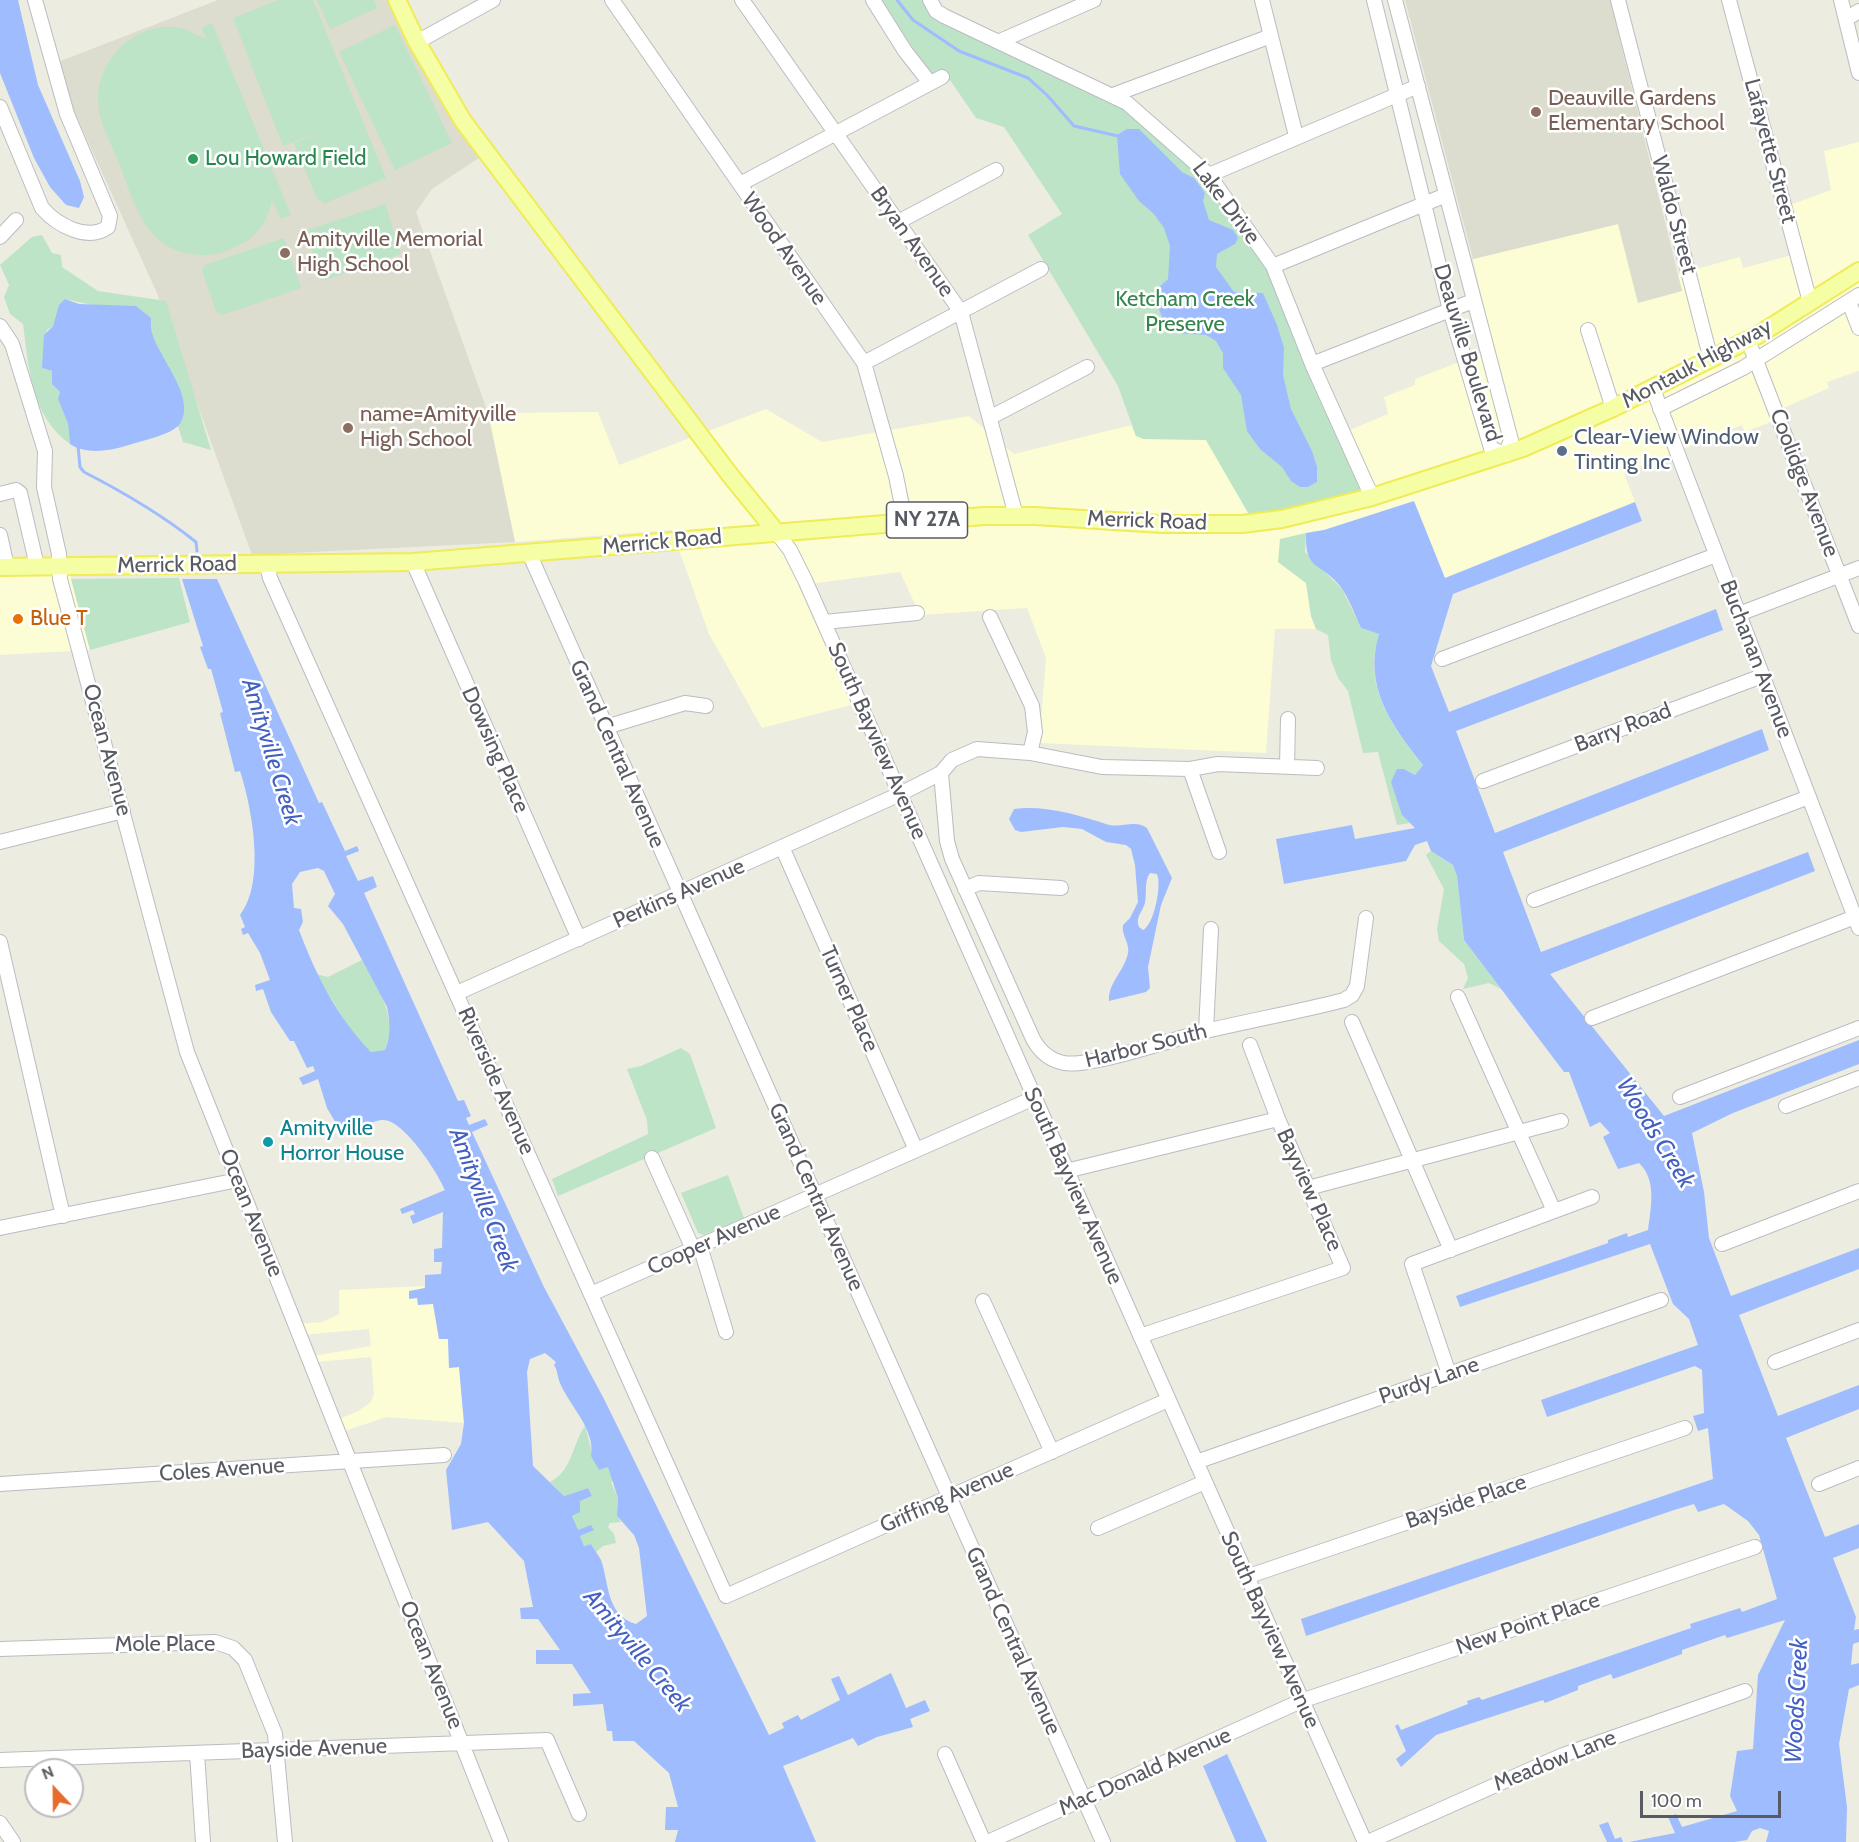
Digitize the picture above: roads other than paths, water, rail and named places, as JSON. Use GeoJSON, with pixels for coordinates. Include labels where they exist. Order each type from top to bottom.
{"type":"FeatureCollection","features":[{"type":"Feature","properties":{"kind":"main road"},"geometry":{"type":"LineString","coordinates":[[397,0],[417,42],[463,121],[730,475],[777,533]]}},
{"type":"Feature","properties":{"kind":"main road","name":"Montauk Highway"},"geometry":{"type":"LineString","coordinates":[[1323,511],[1505,455],[1613,408],[1748,340],[1859,271]]}},
{"type":"Feature","properties":{"kind":"main road","name":"Merrick Road"},"geometry":{"type":"LineString","coordinates":[[3,567],[413,562],[905,521],[1016,516],[1205,525],[1265,522],[1323,511]]}},
{"type":"Feature","properties":{"kind":"street"},"geometry":{"type":"LineString","coordinates":[[0,107],[42,208],[53,221],[92,233],[108,227],[110,216],[67,114],[35,0]]}},
{"type":"Feature","properties":{"kind":"street"},"geometry":{"type":"LineString","coordinates":[[417,42],[494,0]]}},
{"type":"Feature","properties":{"kind":"street","name":"Wood Avenue"},"geometry":{"type":"LineString","coordinates":[[612,0],[864,363],[896,476],[905,521]]}},
{"type":"Feature","properties":{"kind":"street","name":"Bryan Avenue"},"geometry":{"type":"LineString","coordinates":[[742,0],[961,312],[1016,516]]}},
{"type":"Feature","properties":{"kind":"street"},"geometry":{"type":"LineString","coordinates":[[740,184],[936,80],[905,51],[873,0]]}},
{"type":"Feature","properties":{"kind":"street","name":"Lake Drive"},"geometry":{"type":"LineString","coordinates":[[930,0],[936,11],[944,16],[1127,103],[1209,175],[1273,266],[1312,364],[1372,497]]}},
{"type":"Feature","properties":{"kind":"street"},"geometry":{"type":"LineString","coordinates":[[1000,41],[1094,0]]}},
{"type":"Feature","properties":{"kind":"street"},"geometry":{"type":"LineString","coordinates":[[1263,0],[1296,136]]}},
{"type":"Feature","properties":{"kind":"street","name":"Deauville Boulevard"},"geometry":{"type":"LineString","coordinates":[[1374,0],[1450,310],[1491,448],[1505,455],[1511,440],[1395,0]]}},
{"type":"Feature","properties":{"kind":"street","name":"Lafayette Street"},"geometry":{"type":"LineString","coordinates":[[1730,0],[1810,302]]}},
{"type":"Feature","properties":{"kind":"street"},"geometry":{"type":"LineString","coordinates":[[1841,0],[1859,73]]}},
{"type":"Feature","properties":{"kind":"street","name":"Waldo Street"},"geometry":{"type":"LineString","coordinates":[[1621,1],[1711,360]]}},
{"type":"Feature","properties":{"kind":"street"},"geometry":{"type":"LineString","coordinates":[[1846,19],[1859,11]]}},
{"type":"Feature","properties":{"kind":"street"},"geometry":{"type":"LineString","coordinates":[[1113,95],[1271,36]]}},
{"type":"Feature","properties":{"kind":"street"},"geometry":{"type":"LineString","coordinates":[[1209,175],[1418,86]]}},
{"type":"Feature","properties":{"kind":"street"},"geometry":{"type":"LineString","coordinates":[[898,222],[996,170]]}},
{"type":"Feature","properties":{"kind":"street"},"geometry":{"type":"LineString","coordinates":[[1273,266],[1446,195]]}},
{"type":"Feature","properties":{"kind":"street"},"geometry":{"type":"LineString","coordinates":[[0,237],[16,220]]}},
{"type":"Feature","properties":{"kind":"street"},"geometry":{"type":"LineString","coordinates":[[864,363],[1041,269]]}},
{"type":"Feature","properties":{"kind":"street"},"geometry":{"type":"LineString","coordinates":[[1660,409],[1755,360],[1854,298],[1859,328]]}},
{"type":"Feature","properties":{"kind":"street"},"geometry":{"type":"LineString","coordinates":[[1312,364],[1473,301]]}},
{"type":"Feature","properties":{"kind":"street","name":"Ocean Avenue"},"geometry":{"type":"LineString","coordinates":[[0,326],[12,344],[45,451],[44,487],[60,566],[60,579],[187,1052],[501,1842]]}},
{"type":"Feature","properties":{"kind":"street"},"geometry":{"type":"LineString","coordinates":[[1588,330],[1613,408]]}},
{"type":"Feature","properties":{"kind":"street","name":"Coolidge Avenue"},"geometry":{"type":"LineString","coordinates":[[1748,340],[1859,626]]}},
{"type":"Feature","properties":{"kind":"street"},"geometry":{"type":"LineString","coordinates":[[991,417],[1087,367]]}},
{"type":"Feature","properties":{"kind":"street","name":"Buchanan Avenue"},"geometry":{"type":"LineString","coordinates":[[1653,389],[1857,923]]}},
{"type":"Feature","properties":{"kind":"street"},"geometry":{"type":"LineString","coordinates":[[0,494],[11,490],[20,493],[37,566]]}},
{"type":"Feature","properties":{"kind":"street","name":"South Bayview Avenue"},"geometry":{"type":"LineString","coordinates":[[777,533],[790,550],[824,622],[1301,1701],[1367,1842]]}},
{"type":"Feature","properties":{"kind":"street"},"geometry":{"type":"LineString","coordinates":[[0,535],[3,567]]}},
{"type":"Feature","properties":{"kind":"street","name":"Grand Central Avenue"},"geometry":{"type":"LineString","coordinates":[[529,553],[1103,1842]]}},
{"type":"Feature","properties":{"kind":"street"},"geometry":{"type":"LineString","coordinates":[[1442,659],[1716,555]]}},
{"type":"Feature","properties":{"kind":"street","name":"Dowsing Place"},"geometry":{"type":"LineString","coordinates":[[413,562],[579,939]]}},
{"type":"Feature","properties":{"kind":"street","name":"Riverside Avenue"},"geometry":{"type":"LineString","coordinates":[[267,565],[270,578],[726,1596]]}},
{"type":"Feature","properties":{"kind":"street"},"geometry":{"type":"LineString","coordinates":[[1739,614],[1859,568]]}},
{"type":"Feature","properties":{"kind":"street"},"geometry":{"type":"LineString","coordinates":[[824,622],[917,613]]}},
{"type":"Feature","properties":{"kind":"street"},"geometry":{"type":"LineString","coordinates":[[990,617],[1032,706],[1035,732],[1030,753]]}},
{"type":"Feature","properties":{"kind":"street","name":"Barry Road"},"geometry":{"type":"LineString","coordinates":[[1484,781],[1762,676]]}},
{"type":"Feature","properties":{"kind":"street"},"geometry":{"type":"LineString","coordinates":[[606,727],[684,703],[706,706]]}},
{"type":"Feature","properties":{"kind":"street"},"geometry":{"type":"LineString","coordinates":[[1287,719],[1287,767]]}},
{"type":"Feature","properties":{"kind":"street","name":"Perkins Avenue"},"geometry":{"type":"LineString","coordinates":[[457,993],[900,794],[941,773],[952,760],[977,749],[1030,753],[1102,767],[1190,769],[1218,764],[1317,768]]}},
{"type":"Feature","properties":{"kind":"street"},"geometry":{"type":"LineString","coordinates":[[1190,769],[1219,852]]}},
{"type":"Feature","properties":{"kind":"street","name":"Harbor South"},"geometry":{"type":"LineString","coordinates":[[941,773],[947,842],[965,889],[1033,1039],[1039,1050],[1052,1059],[1076,1064],[1206,1031],[1326,1005],[1352,995],[1357,986],[1366,918]]}},
{"type":"Feature","properties":{"kind":"street"},"geometry":{"type":"LineString","coordinates":[[1534,900],[1809,797]]}},
{"type":"Feature","properties":{"kind":"street"},"geometry":{"type":"LineString","coordinates":[[0,842],[123,811]]}},
{"type":"Feature","properties":{"kind":"street","name":"Turner Place"},"geometry":{"type":"LineString","coordinates":[[782,847],[916,1150]]}},
{"type":"Feature","properties":{"kind":"street"},"geometry":{"type":"LineString","coordinates":[[965,889],[979,883],[1061,888]]}},
{"type":"Feature","properties":{"kind":"street"},"geometry":{"type":"LineString","coordinates":[[1592,1018],[1857,923]]}},
{"type":"Feature","properties":{"kind":"street"},"geometry":{"type":"LineString","coordinates":[[1206,1031],[1211,929]]}},
{"type":"Feature","properties":{"kind":"street"},"geometry":{"type":"LineString","coordinates":[[0,942],[63,1216]]}},
{"type":"Feature","properties":{"kind":"street"},"geometry":{"type":"LineString","coordinates":[[1458,997],[1554,1211]]}},
{"type":"Feature","properties":{"kind":"street"},"geometry":{"type":"LineString","coordinates":[[1352,1022],[1451,1250]]}},
{"type":"Feature","properties":{"kind":"street"},"geometry":{"type":"LineString","coordinates":[[1680,1097],[1859,1028]]}},
{"type":"Feature","properties":{"kind":"street","name":"Bayview Place"},"geometry":{"type":"LineString","coordinates":[[1140,1336],[1343,1268],[1278,1119],[1250,1045]]}},
{"type":"Feature","properties":{"kind":"street"},"geometry":{"type":"LineString","coordinates":[[1786,1106],[1859,1078]]}},
{"type":"Feature","properties":{"kind":"street","name":"Cooper Avenue"},"geometry":{"type":"LineString","coordinates":[[591,1294],[1034,1098]]}},
{"type":"Feature","properties":{"kind":"street"},"geometry":{"type":"LineString","coordinates":[[1066,1171],[1278,1119]]}},
{"type":"Feature","properties":{"kind":"street"},"geometry":{"type":"LineString","coordinates":[[1308,1188],[1561,1120]]}},
{"type":"Feature","properties":{"kind":"street"},"geometry":{"type":"LineString","coordinates":[[652,1158],[696,1248],[726,1332]]}},
{"type":"Feature","properties":{"kind":"street"},"geometry":{"type":"LineString","coordinates":[[0,1228],[238,1180]]}},
{"type":"Feature","properties":{"kind":"street"},"geometry":{"type":"LineString","coordinates":[[1722,1244],[1859,1191]]}},
{"type":"Feature","properties":{"kind":"street"},"geometry":{"type":"LineString","coordinates":[[1449,1374],[1412,1264],[1592,1197]]}},
{"type":"Feature","properties":{"kind":"street","name":"Purdy Lane"},"geometry":{"type":"LineString","coordinates":[[1196,1462],[1661,1300]]}},
{"type":"Feature","properties":{"kind":"street"},"geometry":{"type":"LineString","coordinates":[[983,1301],[1052,1452]]}},
{"type":"Feature","properties":{"kind":"street"},"geometry":{"type":"LineString","coordinates":[[1775,1362],[1859,1330]]}},
{"type":"Feature","properties":{"kind":"street","name":"Griffing Avenue"},"geometry":{"type":"LineString","coordinates":[[726,1596],[1168,1400]]}},
{"type":"Feature","properties":{"kind":"street","name":"Bayside Place"},"geometry":{"type":"LineString","coordinates":[[1246,1577],[1685,1428]]}},
{"type":"Feature","properties":{"kind":"street","name":"Coles Avenue"},"geometry":{"type":"LineString","coordinates":[[0,1484],[444,1455]]}},
{"type":"Feature","properties":{"kind":"street"},"geometry":{"type":"LineString","coordinates":[[1819,1484],[1859,1468]]}},
{"type":"Feature","properties":{"kind":"street"},"geometry":{"type":"LineString","coordinates":[[1098,1528],[1205,1482]]}},
{"type":"Feature","properties":{"kind":"street","name":"New Point Place"},"geometry":{"type":"LineString","coordinates":[[1301,1701],[1755,1547]]}},
{"type":"Feature","properties":{"kind":"street","name":"Mole Place"},"geometry":{"type":"LineString","coordinates":[[0,1649],[215,1642],[233,1648],[245,1660],[275,1734],[279,1751],[285,1842]]}},
{"type":"Feature","properties":{"kind":"street","name":"Meadow Lane"},"geometry":{"type":"LineString","coordinates":[[1367,1842],[1563,1755],[1745,1691]]}},
{"type":"Feature","properties":{"kind":"street","name":"Mac Donald Avenue"},"geometry":{"type":"LineString","coordinates":[[986,1842],[1301,1701]]}},
{"type":"Feature","properties":{"kind":"street","name":"Bayside Avenue"},"geometry":{"type":"LineString","coordinates":[[0,1760],[462,1745],[547,1740],[579,1814]]}},
{"type":"Feature","properties":{"kind":"street"},"geometry":{"type":"LineString","coordinates":[[197,1753],[203,1842]]}},
{"type":"Feature","properties":{"kind":"street"},"geometry":{"type":"LineString","coordinates":[[945,1754],[986,1842]]}},
{"type":"Feature","properties":{"kind":"street"},"geometry":{"type":"LineString","coordinates":[[0,1822],[13,1842]]}},
{"type":"Feature","properties":{"kind":"water"},"geometry":{"type":"Polygon","coordinates":[[[0,0],[18,0],[38,85],[80,181],[84,197],[79,208],[66,205],[50,187],[34,158],[0,73],[0,0]]]}},
{"type":"Feature","properties":{"kind":"water"},"geometry":{"type":"Polygon","coordinates":[[[1127,129],[1139,129],[1182,172],[1194,178],[1205,193],[1203,201],[1209,220],[1233,230],[1238,238],[1235,244],[1217,254],[1216,267],[1234,292],[1263,293],[1277,325],[1284,348],[1283,375],[1291,409],[1312,451],[1317,467],[1317,482],[1308,487],[1300,487],[1291,481],[1282,467],[1260,449],[1247,431],[1241,395],[1223,368],[1223,353],[1216,341],[1206,335],[1177,333],[1166,327],[1155,299],[1156,290],[1168,279],[1170,246],[1164,228],[1154,214],[1139,201],[1120,174],[1117,135],[1127,129]]]}},
{"type":"Feature","properties":{"kind":"water"},"geometry":{"type":"Polygon","coordinates":[[[65,299],[79,304],[136,306],[151,318],[153,336],[176,380],[184,404],[184,415],[175,429],[157,437],[109,450],[84,450],[70,444],[68,424],[58,399],[60,392],[52,384],[52,371],[42,368],[44,335],[53,326],[59,305],[65,299]]]}},
{"type":"Feature","properties":{"kind":"water"},"geometry":{"type":"Polygon","coordinates":[[[1414,501],[1445,578],[1635,502],[1642,521],[1453,594],[1431,666],[1449,712],[1716,609],[1723,630],[1456,731],[1495,833],[1762,729],[1769,750],[1503,852],[1541,952],[1808,852],[1815,871],[1550,974],[1664,1116],[1859,1040],[1859,1064],[1733,1113],[1692,1133],[1704,1192],[1709,1238],[1731,1296],[1859,1248],[1859,1269],[1739,1315],[1778,1416],[1859,1385],[1859,1409],[1786,1438],[1825,1537],[1859,1524],[1859,1548],[1833,1558],[1856,1617],[1854,1630],[1859,1629],[1859,1642],[1853,1644],[1851,1665],[1859,1663],[1859,1685],[1849,1689],[1839,1744],[1847,1807],[1846,1842],[1766,1842],[1769,1831],[1760,1828],[1752,1831],[1747,1840],[1735,1842],[1629,1842],[1675,1833],[1668,1817],[1676,1814],[1682,1827],[1737,1811],[1730,1796],[1737,1751],[1753,1749],[1758,1675],[1785,1620],[1727,1638],[1725,1635],[1682,1650],[1682,1654],[1613,1679],[1611,1674],[1578,1686],[1578,1690],[1545,1703],[1543,1700],[1436,1735],[1401,1767],[1396,1759],[1406,1751],[1395,1726],[1398,1724],[1401,1730],[1468,1704],[1467,1701],[1479,1697],[1482,1700],[1691,1628],[1690,1624],[1740,1608],[1742,1612],[1777,1599],[1759,1535],[1748,1521],[1724,1504],[1698,1512],[1694,1504],[1674,1510],[1306,1636],[1301,1619],[1713,1479],[1708,1428],[1698,1431],[1693,1416],[1704,1413],[1702,1370],[1695,1366],[1547,1417],[1541,1400],[1698,1345],[1689,1319],[1673,1304],[1650,1244],[1460,1307],[1456,1296],[1608,1243],[1608,1240],[1627,1233],[1628,1237],[1648,1230],[1651,1186],[1645,1170],[1639,1163],[1618,1169],[1603,1137],[1610,1133],[1600,1122],[1590,1127],[1569,1072],[1564,1072],[1464,940],[1457,876],[1453,865],[1431,851],[1427,841],[1415,845],[1406,861],[1284,884],[1276,839],[1352,825],[1355,839],[1415,828],[1402,815],[1391,782],[1397,769],[1404,769],[1415,775],[1423,765],[1391,720],[1377,688],[1375,653],[1379,634],[1361,628],[1340,586],[1315,565],[1308,554],[1306,545],[1306,533],[1324,530],[1414,501]]]}},
{"type":"Feature","properties":{"kind":"water"},"geometry":{"type":"Polygon","coordinates":[[[182,579],[217,579],[319,803],[322,802],[345,851],[357,846],[359,851],[346,856],[358,881],[373,876],[377,887],[364,893],[458,1101],[464,1100],[471,1116],[466,1118],[469,1125],[485,1119],[488,1125],[472,1132],[544,1287],[604,1399],[769,1735],[784,1728],[782,1723],[798,1715],[801,1720],[840,1700],[831,1679],[839,1676],[848,1695],[891,1673],[906,1708],[925,1700],[930,1711],[910,1719],[913,1727],[877,1737],[858,1746],[853,1738],[783,1766],[816,1842],[675,1842],[678,1830],[665,1830],[666,1807],[678,1807],[669,1773],[634,1741],[613,1741],[612,1731],[607,1731],[603,1704],[573,1706],[573,1694],[591,1693],[572,1664],[536,1664],[536,1650],[560,1650],[538,1619],[521,1619],[520,1608],[533,1607],[524,1561],[488,1522],[452,1530],[446,1470],[461,1444],[464,1423],[459,1367],[449,1368],[448,1339],[439,1339],[433,1304],[418,1305],[417,1298],[409,1299],[409,1291],[425,1288],[425,1275],[441,1274],[442,1262],[434,1262],[434,1249],[442,1248],[443,1212],[413,1224],[410,1216],[415,1214],[413,1210],[402,1214],[400,1209],[445,1190],[419,1148],[400,1128],[390,1122],[377,1121],[343,1135],[327,1108],[318,1079],[303,1085],[299,1078],[315,1071],[313,1066],[307,1068],[294,1041],[290,1041],[271,1012],[263,989],[256,991],[255,985],[270,980],[260,953],[248,933],[243,935],[241,929],[245,927],[240,915],[248,901],[255,865],[249,804],[240,771],[235,772],[220,713],[223,712],[211,669],[208,669],[200,647],[203,646],[182,579]],[[318,868],[300,872],[292,884],[294,908],[301,909],[303,922],[299,930],[320,979],[348,1024],[371,1052],[385,1050],[389,1029],[387,1007],[343,924],[328,906],[335,894],[324,871],[318,868]],[[545,1353],[530,1359],[527,1372],[533,1466],[564,1496],[588,1488],[592,1496],[580,1501],[580,1512],[572,1516],[578,1530],[591,1525],[594,1530],[580,1536],[584,1546],[591,1544],[601,1560],[610,1597],[619,1614],[636,1624],[647,1616],[639,1548],[634,1535],[617,1516],[618,1498],[608,1467],[599,1470],[591,1456],[590,1437],[586,1427],[560,1383],[554,1365],[556,1362],[545,1353]]]}},
{"type":"Feature","properties":{"kind":"water"},"geometry":{"type":"Polygon","coordinates":[[[1037,808],[1072,814],[1112,825],[1137,824],[1147,828],[1172,878],[1161,905],[1148,967],[1150,988],[1146,992],[1109,1001],[1111,989],[1125,963],[1128,952],[1123,925],[1130,918],[1138,902],[1135,865],[1131,849],[1126,845],[1106,842],[1082,829],[1063,827],[1021,832],[1015,830],[1009,819],[1014,809],[1037,808]],[[1150,873],[1147,880],[1145,903],[1138,920],[1139,927],[1143,930],[1151,921],[1154,913],[1158,887],[1157,874],[1150,873]]]}},
{"type":"Feature","properties":{"kind":"water"},"geometry":{"type":"Polygon","coordinates":[[[1227,1754],[1267,1842],[1236,1842],[1203,1766],[1227,1754]]]}},
{"type":"Feature","properties":{"kind":"water"},"geometry":{"type":"Polygon","coordinates":[[[1608,1822],[1615,1839],[1621,1837],[1623,1842],[1607,1842],[1599,1825],[1608,1822]]]}},
{"type":"Feature","properties":{"kind":"waterway","name":"Woods Creek"},"geometry":{"type":"LineString","coordinates":[[897,0],[913,20],[959,51],[1028,78],[1047,95],[1074,126],[1118,136]]}},
{"type":"Feature","properties":{"kind":"waterway","name":"Amityville Creek"},"geometry":{"type":"LineString","coordinates":[[78,446],[80,467],[84,472],[169,522],[196,542],[197,551]]}},
{"type":"Feature","properties":{"kind":"place","name":"Deauville Gardens Elementary School"},"geometry":{"type":"Point","coordinates":[1536,112]}},
{"type":"Feature","properties":{"kind":"place","name":"Lou Howard Field"},"geometry":{"type":"Point","coordinates":[193,159]}},
{"type":"Feature","properties":{"kind":"place","name":"Amityville Memorial High School"},"geometry":{"type":"Point","coordinates":[285,253]}},
{"type":"Feature","properties":{"kind":"place","name":"name=Amityville High School"},"geometry":{"type":"Point","coordinates":[348,428]}},
{"type":"Feature","properties":{"kind":"place","name":"Clear-View Window Tinting Inc"},"geometry":{"type":"Point","coordinates":[1562,451]}},
{"type":"Feature","properties":{"kind":"place","name":"Blue T"},"geometry":{"type":"Point","coordinates":[18,619]}},
{"type":"Feature","properties":{"kind":"place","name":"Amityville Horror House"},"geometry":{"type":"Point","coordinates":[268,1142]}},
{"type":"Feature","properties":{"kind":"park label","name":"Ketcham Creek Preserve"},"geometry":{"type":"Point","coordinates":[1185,312]}}]}
